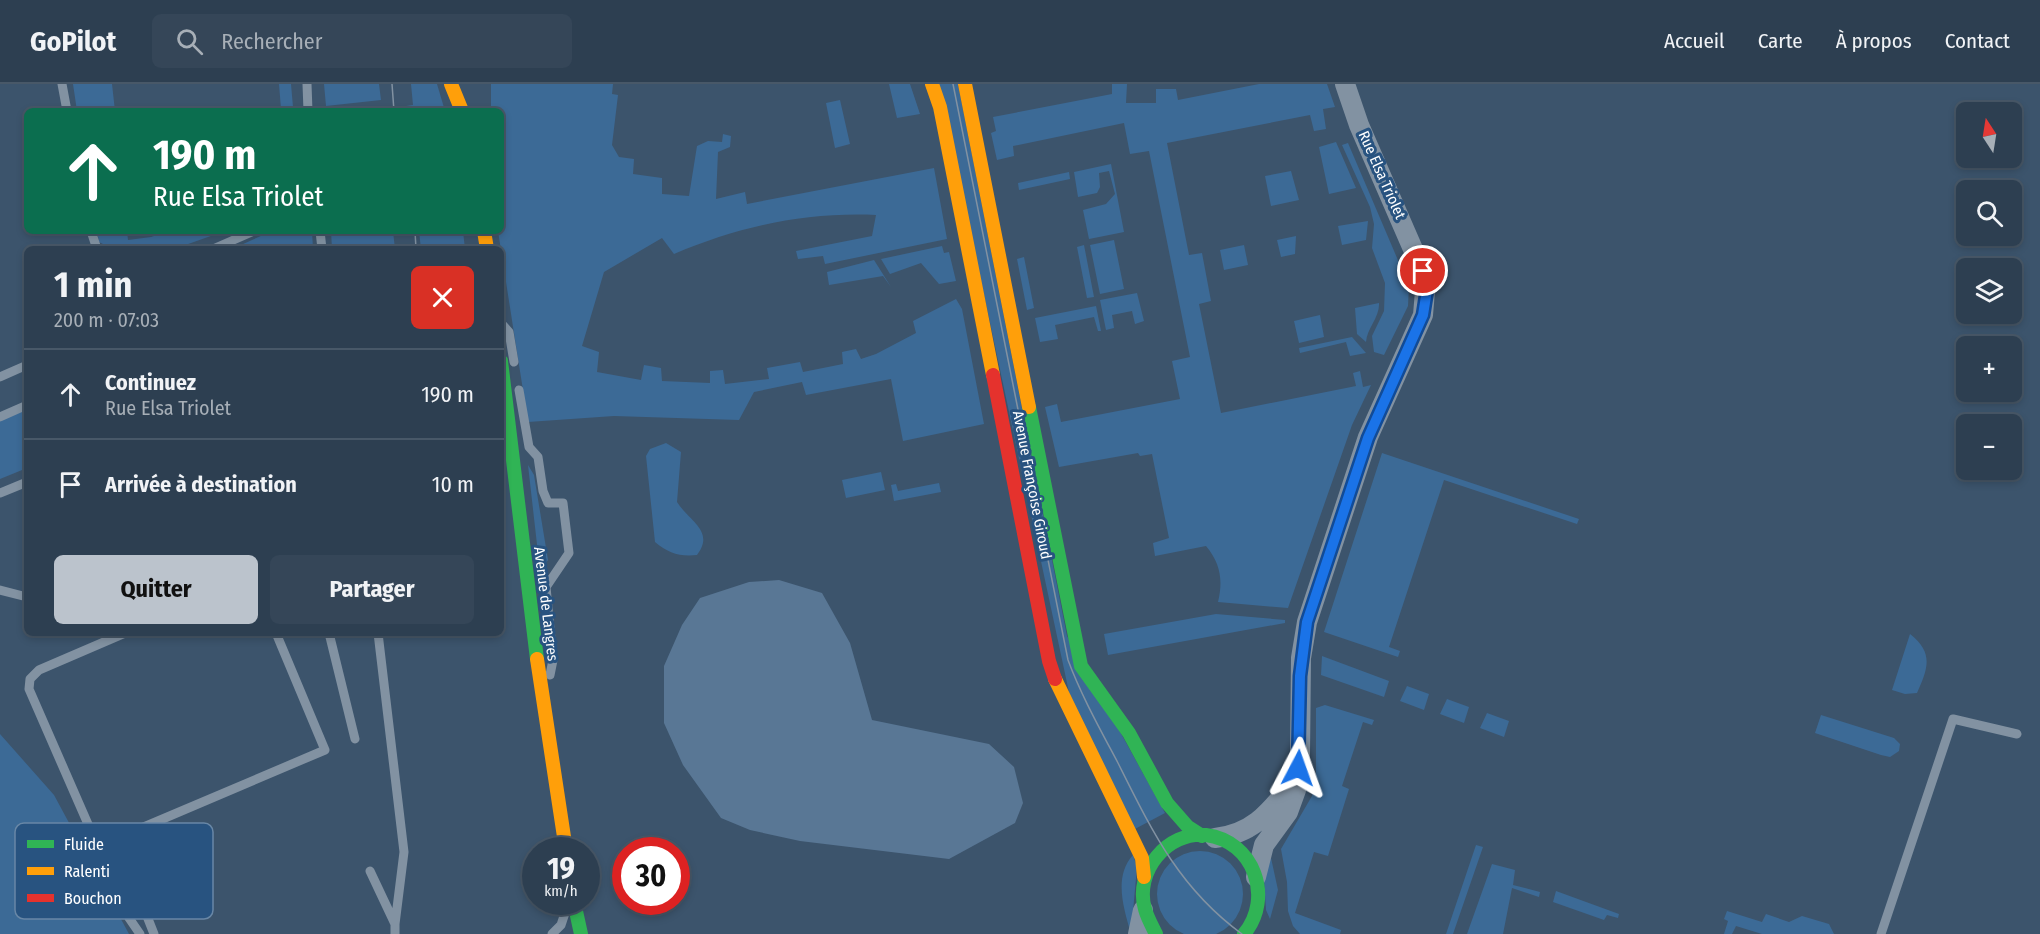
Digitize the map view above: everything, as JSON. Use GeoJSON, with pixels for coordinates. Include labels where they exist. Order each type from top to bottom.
{"type":"FeatureCollection","features":[{"type":"Feature","properties":{"kind":"street"},"geometry":{"type":"LineString","coordinates":[[451,84],[461,108]]}},
{"type":"Feature","properties":{"kind":"street","name":"Avenue Françoise Giroud"},"geometry":{"type":"LineString","coordinates":[[932,84],[940,107],[1049,661],[1142,858],[1144,877],[1141,901],[1143,910],[1156,934]]}},
{"type":"Feature","properties":{"kind":"street","name":"Avenue Françoise Giroud"},"geometry":{"type":"LineString","coordinates":[[965,84],[1081,666],[1095,693],[1137,746],[1173,814],[1208,837],[1240,850],[1252,864],[1260,900],[1255,918],[1244,934]]}},
{"type":"Feature","properties":{"kind":"street","name":"Rue Elsa Triolet"},"geometry":{"type":"LineString","coordinates":[[1295,780],[1300,755],[1301,658],[1307,622],[1368,438],[1416,332],[1426,301],[1426,279],[1359,125],[1345,84]]}},
{"type":"Feature","properties":{"kind":"street"},"geometry":{"type":"LineString","coordinates":[[471,108],[472,93]]}},
{"type":"Feature","properties":{"kind":"street","name":"Avenue de Langres"},"geometry":{"type":"LineString","coordinates":[[504,386],[543,709],[564,837]]}},
{"type":"Feature","properties":{"kind":"street"},"geometry":{"type":"LineString","coordinates":[[1208,837],[1245,832],[1266,814],[1295,780]]}},
{"type":"Feature","properties":{"kind":"street"},"geometry":{"type":"LineString","coordinates":[[1256,877],[1264,845],[1293,801],[1295,780]]}},
{"type":"Feature","properties":{"kind":"street","name":"Avenue Françoise Giroud"},"geometry":{"type":"LineString","coordinates":[[1144,877],[1158,853],[1171,843],[1186,837],[1208,837]]}},
{"type":"Feature","properties":{"kind":"street"},"geometry":{"type":"LineString","coordinates":[[1138,934],[1143,910]]}},
{"type":"Feature","properties":{"kind":"street"},"geometry":{"type":"LineString","coordinates":[[577,915],[581,934]]}},
{"type":"Feature","properties":{"kind":"street"},"geometry":{"type":"LineString","coordinates":[[1255,918],[1268,928]]}},
{"type":"Feature","properties":{"kind":"lane"},"geometry":{"type":"LineString","coordinates":[[62,84],[66,108]]}},
{"type":"Feature","properties":{"kind":"lane"},"geometry":{"type":"LineString","coordinates":[[307,84],[309,108]]}},
{"type":"Feature","properties":{"kind":"lane"},"geometry":{"type":"LineString","coordinates":[[220,246],[247,234]]}},
{"type":"Feature","properties":{"kind":"lane"},"geometry":{"type":"LineString","coordinates":[[504,326],[509,332],[529,447],[538,457],[543,491],[548,503],[563,503],[569,553],[546,587],[554,660],[543,709]]}},
{"type":"Feature","properties":{"kind":"lane"},"geometry":{"type":"LineString","coordinates":[[0,377],[24,366]]}},
{"type":"Feature","properties":{"kind":"lane"},"geometry":{"type":"LineString","coordinates":[[0,417],[24,406]]}},
{"type":"Feature","properties":{"kind":"lane"},"geometry":{"type":"LineString","coordinates":[[0,493],[24,483]]}},
{"type":"Feature","properties":{"kind":"lane"},"geometry":{"type":"LineString","coordinates":[[0,590],[24,596]]}},
{"type":"Feature","properties":{"kind":"lane"},"geometry":{"type":"LineString","coordinates":[[88,823],[29,689],[30,679],[39,670],[118,636]]}},
{"type":"Feature","properties":{"kind":"lane"},"geometry":{"type":"LineString","coordinates":[[153,823],[325,750],[276,636]]}},
{"type":"Feature","properties":{"kind":"lane"},"geometry":{"type":"LineString","coordinates":[[330,636],[355,739]]}},
{"type":"Feature","properties":{"kind":"lane"},"geometry":{"type":"LineString","coordinates":[[378,636],[404,852],[395,929]]}},
{"type":"Feature","properties":{"kind":"lane"},"geometry":{"type":"LineString","coordinates":[[1881,934],[1953,719],[2017,734]]}},
{"type":"Feature","properties":{"kind":"lane"},"geometry":{"type":"LineString","coordinates":[[370,871],[395,929]]}},
{"type":"Feature","properties":{"kind":"lane"},"geometry":{"type":"LineString","coordinates":[[552,934],[561,925],[564,915]]}},
{"type":"Feature","properties":{"kind":"lane"},"geometry":{"type":"LineString","coordinates":[[130,919],[140,934]]}},
{"type":"Feature","properties":{"kind":"lane"},"geometry":{"type":"LineString","coordinates":[[148,919],[154,934]]}},
{"type":"Feature","properties":{"kind":"shaded area"},"geometry":{"type":"Polygon","coordinates":[[[73,84],[112,84],[115,108],[77,108],[73,84]]]}},
{"type":"Feature","properties":{"kind":"shaded area"},"geometry":{"type":"Polygon","coordinates":[[[279,84],[291,84],[293,107],[281,108],[279,84]]]}},
{"type":"Feature","properties":{"kind":"shaded area"},"geometry":{"type":"Polygon","coordinates":[[[324,84],[379,84],[381,100],[326,106],[324,84]]]}},
{"type":"Feature","properties":{"kind":"shaded area"},"geometry":{"type":"Polygon","coordinates":[[[411,84],[437,84],[444,108],[406,108],[406,106],[413,105],[411,84]]]}},
{"type":"Feature","properties":{"kind":"shaded area"},"geometry":{"type":"Polygon","coordinates":[[[491,84],[613,84],[612,94],[618,95],[612,145],[619,157],[634,159],[633,174],[662,178],[662,194],[689,196],[697,146],[708,141],[722,142],[723,134],[731,136],[730,147],[718,152],[716,199],[745,192],[747,204],[934,168],[947,239],[825,264],[823,256],[798,259],[796,251],[872,236],[876,215],[824,216],[773,223],[723,236],[674,254],[662,238],[604,272],[582,346],[599,352],[597,372],[641,380],[644,365],[661,368],[662,381],[710,383],[710,371],[723,370],[725,384],[769,379],[767,368],[800,362],[803,372],[843,364],[842,352],[856,349],[861,359],[876,354],[916,333],[913,321],[956,299],[962,309],[984,424],[903,441],[891,379],[806,395],[802,382],[754,392],[739,420],[614,416],[528,422],[504,269],[504,246],[500,246],[498,234],[504,234],[504,108],[491,108],[491,84]]]}},
{"type":"Feature","properties":{"kind":"shaded area"},"geometry":{"type":"Polygon","coordinates":[[[889,84],[910,84],[920,114],[897,118],[889,84]]]}},
{"type":"Feature","properties":{"kind":"shaded area"},"geometry":{"type":"Polygon","coordinates":[[[939,84],[958,84],[1067,636],[1165,813],[1133,830],[1070,697],[939,84]]]}},
{"type":"Feature","properties":{"kind":"shaded area"},"geometry":{"type":"Polygon","coordinates":[[[1112,84],[1127,84],[1126,103],[1156,103],[1156,89],[1176,89],[1178,100],[1259,84],[1327,84],[1335,107],[1323,109],[1326,129],[1314,131],[1310,115],[1167,143],[1189,255],[1202,253],[1211,301],[1199,304],[1221,413],[1356,386],[1353,373],[1360,371],[1363,387],[1371,385],[1352,425],[1288,608],[1218,602],[1220,573],[1215,559],[1206,546],[1155,556],[1153,543],[1169,538],[1152,454],[1140,456],[1138,453],[1059,467],[1045,407],[1057,404],[1061,422],[1180,399],[1172,361],[1190,357],[1149,151],[1130,154],[1124,123],[1013,146],[1014,156],[997,160],[991,133],[996,131],[993,117],[1112,94],[1112,84]]]}},
{"type":"Feature","properties":{"kind":"shaded area"},"geometry":{"type":"Polygon","coordinates":[[[840,100],[850,144],[835,148],[826,103],[840,100]]]}},
{"type":"Feature","properties":{"kind":"shaded area"},"geometry":{"type":"Polygon","coordinates":[[[1336,142],[1356,188],[1329,194],[1319,147],[1336,142]]]}},
{"type":"Feature","properties":{"kind":"shaded area"},"geometry":{"type":"Polygon","coordinates":[[[1348,143],[1409,286],[1408,306],[1384,355],[1374,352],[1372,336],[1384,311],[1385,283],[1372,248],[1374,224],[1370,207],[1342,145],[1348,143]]]}},
{"type":"Feature","properties":{"kind":"shaded area"},"geometry":{"type":"Polygon","coordinates":[[[1111,164],[1124,232],[1089,239],[1083,210],[1106,204],[1115,194],[1109,171],[1099,173],[1100,187],[1097,193],[1078,197],[1074,172],[1111,164]]]}},
{"type":"Feature","properties":{"kind":"shaded area"},"geometry":{"type":"Polygon","coordinates":[[[1291,171],[1299,200],[1271,206],[1265,176],[1291,171]]]}},
{"type":"Feature","properties":{"kind":"shaded area"},"geometry":{"type":"Polygon","coordinates":[[[1069,172],[1070,179],[1019,190],[1018,183],[1069,172]]]}},
{"type":"Feature","properties":{"kind":"shaded area"},"geometry":{"type":"Polygon","coordinates":[[[1368,221],[1366,240],[1342,245],[1338,226],[1368,221]]]}},
{"type":"Feature","properties":{"kind":"shaded area"},"geometry":{"type":"Polygon","coordinates":[[[98,234],[127,234],[128,240],[160,234],[216,234],[182,246],[107,246],[99,242],[98,234]]]}},
{"type":"Feature","properties":{"kind":"shaded area"},"geometry":{"type":"Polygon","coordinates":[[[265,234],[312,234],[313,246],[239,246],[265,234]]]}},
{"type":"Feature","properties":{"kind":"shaded area"},"geometry":{"type":"Polygon","coordinates":[[[331,234],[393,234],[395,246],[332,246],[331,234]]]}},
{"type":"Feature","properties":{"kind":"shaded area"},"geometry":{"type":"Polygon","coordinates":[[[419,234],[463,234],[465,246],[421,246],[419,234]]]}},
{"type":"Feature","properties":{"kind":"shaded area"},"geometry":{"type":"Polygon","coordinates":[[[1296,236],[1295,254],[1281,257],[1277,240],[1296,236]]]}},
{"type":"Feature","properties":{"kind":"shaded area"},"geometry":{"type":"Polygon","coordinates":[[[1114,240],[1124,289],[1100,294],[1090,245],[1114,240]]]}},
{"type":"Feature","properties":{"kind":"shaded area"},"geometry":{"type":"Polygon","coordinates":[[[1084,245],[1094,297],[1087,298],[1077,247],[1084,245]]]}},
{"type":"Feature","properties":{"kind":"shaded area"},"geometry":{"type":"Polygon","coordinates":[[[1244,245],[1248,265],[1224,270],[1220,250],[1244,245]]]}},
{"type":"Feature","properties":{"kind":"shaded area"},"geometry":{"type":"Polygon","coordinates":[[[942,246],[944,253],[949,252],[956,281],[939,284],[921,263],[890,274],[881,259],[942,246]]]}},
{"type":"Feature","properties":{"kind":"shaded area"},"geometry":{"type":"Polygon","coordinates":[[[1024,257],[1034,308],[1027,310],[1017,259],[1024,257]]]}},
{"type":"Feature","properties":{"kind":"shaded area"},"geometry":{"type":"Polygon","coordinates":[[[874,260],[891,287],[883,276],[829,285],[827,272],[874,260]]]}},
{"type":"Feature","properties":{"kind":"shaded area"},"geometry":{"type":"Polygon","coordinates":[[[1137,293],[1144,321],[1135,324],[1132,311],[1112,315],[1114,328],[1106,330],[1100,300],[1137,293]]]}},
{"type":"Feature","properties":{"kind":"shaded area"},"geometry":{"type":"Polygon","coordinates":[[[1379,303],[1378,313],[1366,342],[1357,334],[1355,308],[1379,303]]]}},
{"type":"Feature","properties":{"kind":"shaded area"},"geometry":{"type":"Polygon","coordinates":[[[1096,306],[1101,331],[1098,331],[1094,317],[1055,325],[1058,339],[1040,342],[1035,318],[1096,306]]]}},
{"type":"Feature","properties":{"kind":"shaded area"},"geometry":{"type":"Polygon","coordinates":[[[1320,315],[1324,337],[1299,343],[1294,321],[1320,315]]]}},
{"type":"Feature","properties":{"kind":"shaded area"},"geometry":{"type":"Polygon","coordinates":[[[1352,337],[1366,353],[1350,356],[1346,342],[1300,353],[1299,348],[1352,337]]]}},
{"type":"Feature","properties":{"kind":"shaded area"},"geometry":{"type":"Polygon","coordinates":[[[24,404],[24,469],[0,479],[0,413],[24,404]]]}},
{"type":"Feature","properties":{"kind":"shaded area"},"geometry":{"type":"Polygon","coordinates":[[[666,443],[681,452],[677,502],[702,533],[702,547],[697,555],[674,553],[655,542],[646,456],[650,449],[666,443]]]}},
{"type":"Feature","properties":{"kind":"shaded area"},"geometry":{"type":"Polygon","coordinates":[[[1382,453],[1579,519],[1577,524],[1444,480],[1389,647],[1400,651],[1398,657],[1324,632],[1382,453]]]}},
{"type":"Feature","properties":{"kind":"shaded area"},"geometry":{"type":"Polygon","coordinates":[[[528,465],[534,475],[548,560],[540,571],[528,465]]]}},
{"type":"Feature","properties":{"kind":"shaded area"},"geometry":{"type":"Polygon","coordinates":[[[881,472],[885,490],[846,498],[842,480],[881,472]]]}},
{"type":"Feature","properties":{"kind":"shaded area"},"geometry":{"type":"Polygon","coordinates":[[[939,483],[941,492],[894,501],[891,485],[896,484],[898,491],[939,483]]]}},
{"type":"Feature","properties":{"kind":"shaded area"},"geometry":{"type":"Polygon","coordinates":[[[779,580],[822,593],[850,643],[872,720],[989,744],[1014,767],[1023,803],[1015,823],[949,859],[800,841],[750,830],[721,818],[683,765],[664,723],[664,666],[682,625],[700,598],[749,582],[779,580]]]}},
{"type":"Feature","properties":{"kind":"shaded area"},"geometry":{"type":"Polygon","coordinates":[[[1216,614],[1285,620],[1285,623],[1108,655],[1104,634],[1216,614]]]}},
{"type":"Feature","properties":{"kind":"shaded area"},"geometry":{"type":"Polygon","coordinates":[[[1910,634],[1923,648],[1927,661],[1917,693],[1905,694],[1892,690],[1910,634]]]}},
{"type":"Feature","properties":{"kind":"shaded area"},"geometry":{"type":"Polygon","coordinates":[[[1322,656],[1389,681],[1384,697],[1321,675],[1322,656]]]}},
{"type":"Feature","properties":{"kind":"shaded area"},"geometry":{"type":"Polygon","coordinates":[[[1407,686],[1429,694],[1424,710],[1400,701],[1407,686]]]}},
{"type":"Feature","properties":{"kind":"shaded area"},"geometry":{"type":"Polygon","coordinates":[[[1447,699],[1469,707],[1464,723],[1440,714],[1447,699]]]}},
{"type":"Feature","properties":{"kind":"shaded area"},"geometry":{"type":"Polygon","coordinates":[[[1325,705],[1374,720],[1372,725],[1363,722],[1342,786],[1349,789],[1328,856],[1314,852],[1295,913],[1341,930],[1340,934],[1300,934],[1293,926],[1288,911],[1287,882],[1281,849],[1312,796],[1316,773],[1316,708],[1325,705]]]}},
{"type":"Feature","properties":{"kind":"shaded area"},"geometry":{"type":"Polygon","coordinates":[[[1487,713],[1509,721],[1504,737],[1480,728],[1487,713]]]}},
{"type":"Feature","properties":{"kind":"shaded area"},"geometry":{"type":"Polygon","coordinates":[[[1821,715],[1894,738],[1900,744],[1899,751],[1890,757],[1815,733],[1821,715]]]}},
{"type":"Feature","properties":{"kind":"shaded area"},"geometry":{"type":"Polygon","coordinates":[[[0,734],[54,795],[69,823],[15,823],[15,919],[121,919],[129,934],[0,934],[0,734]]]}},
{"type":"Feature","properties":{"kind":"shaded area"},"geometry":{"type":"Polygon","coordinates":[[[1476,845],[1483,847],[1453,934],[1446,934],[1476,845]]]}},
{"type":"Feature","properties":{"kind":"shaded area"},"geometry":{"type":"Polygon","coordinates":[[[1192,852],[1208,852],[1224,858],[1236,870],[1242,886],[1242,902],[1236,918],[1224,930],[1212,935],[1188,935],[1176,930],[1164,918],[1158,902],[1158,886],[1164,870],[1176,858],[1192,852]]]}},
{"type":"Feature","properties":{"kind":"shaded area"},"geometry":{"type":"Polygon","coordinates":[[[1133,855],[1137,867],[1131,934],[1123,904],[1122,883],[1123,873],[1133,855]]]}},
{"type":"Feature","properties":{"kind":"shaded area"},"geometry":{"type":"Polygon","coordinates":[[[1271,858],[1278,890],[1270,919],[1266,910],[1263,866],[1271,858]]]}},
{"type":"Feature","properties":{"kind":"shaded area"},"geometry":{"type":"Polygon","coordinates":[[[1492,864],[1515,870],[1513,885],[1540,892],[1539,897],[1512,888],[1503,934],[1467,934],[1492,864]]]}},
{"type":"Feature","properties":{"kind":"shaded area"},"geometry":{"type":"Polygon","coordinates":[[[1556,891],[1619,914],[1618,918],[1607,915],[1604,920],[1553,902],[1556,891]]]}},
{"type":"Feature","properties":{"kind":"shaded area"},"geometry":{"type":"Polygon","coordinates":[[[1727,911],[1762,922],[1766,914],[1789,922],[1802,916],[1829,924],[1834,934],[1762,934],[1736,926],[1732,934],[1724,934],[1728,921],[1724,919],[1727,911]]]}},
{"type":"Feature","properties":{"kind":"tram line"},"geometry":{"type":"LineString","coordinates":[[392,84],[394,108]]}},
{"type":"Feature","properties":{"kind":"tram line"},"geometry":{"type":"LineString","coordinates":[[953,84],[1068,660],[1098,725],[1169,857],[1201,897],[1242,934]]}},
{"type":"Feature","properties":{"kind":"tram line"},"geometry":{"type":"LineString","coordinates":[[415,234],[416,246]]}},
{"type":"Feature","properties":{"kind":"traffic: fast"},"geometry":{"type":"LineString","coordinates":[[504,386],[537,659]]}},
{"type":"Feature","properties":{"kind":"traffic: fast"},"geometry":{"type":"LineString","coordinates":[[1029,407],[1081,666],[1129,733],[1167,803],[1188,827],[1202,836]]}},
{"type":"Feature","properties":{"kind":"traffic: fast"},"geometry":{"type":"LineString","coordinates":[[1156,934],[1146,912],[1143,895],[1144,881],[1149,868],[1167,847],[1178,840],[1206,835],[1223,840],[1236,848],[1247,859],[1254,873],[1258,888],[1257,904],[1253,920],[1244,934]]}},
{"type":"Feature","properties":{"kind":"traffic: fast"},"geometry":{"type":"LineString","coordinates":[[577,915],[581,934]]}},
{"type":"Feature","properties":{"kind":"traffic: slow"},"geometry":{"type":"LineString","coordinates":[[451,84],[461,108]]}},
{"type":"Feature","properties":{"kind":"traffic: slow"},"geometry":{"type":"LineString","coordinates":[[932,84],[940,107],[993,375]]}},
{"type":"Feature","properties":{"kind":"traffic: slow"},"geometry":{"type":"LineString","coordinates":[[965,84],[1029,407]]}},
{"type":"Feature","properties":{"kind":"traffic: slow"},"geometry":{"type":"LineString","coordinates":[[484,234],[486,246]]}},
{"type":"Feature","properties":{"kind":"traffic: slow"},"geometry":{"type":"LineString","coordinates":[[537,659],[564,837]]}},
{"type":"Feature","properties":{"kind":"traffic: slow"},"geometry":{"type":"LineString","coordinates":[[1055,679],[1142,858],[1144,877]]}},
{"type":"Feature","properties":{"kind":"traffic: jam"},"geometry":{"type":"LineString","coordinates":[[993,375],[1049,661],[1055,679]]}},
{"type":"Feature","properties":{"kind":"route"},"geometry":{"type":"LineString","coordinates":[[1298,768],[1301,658],[1307,622],[1325,561],[1368,438],[1423,315],[1427,290],[1423,271]]}}]}
